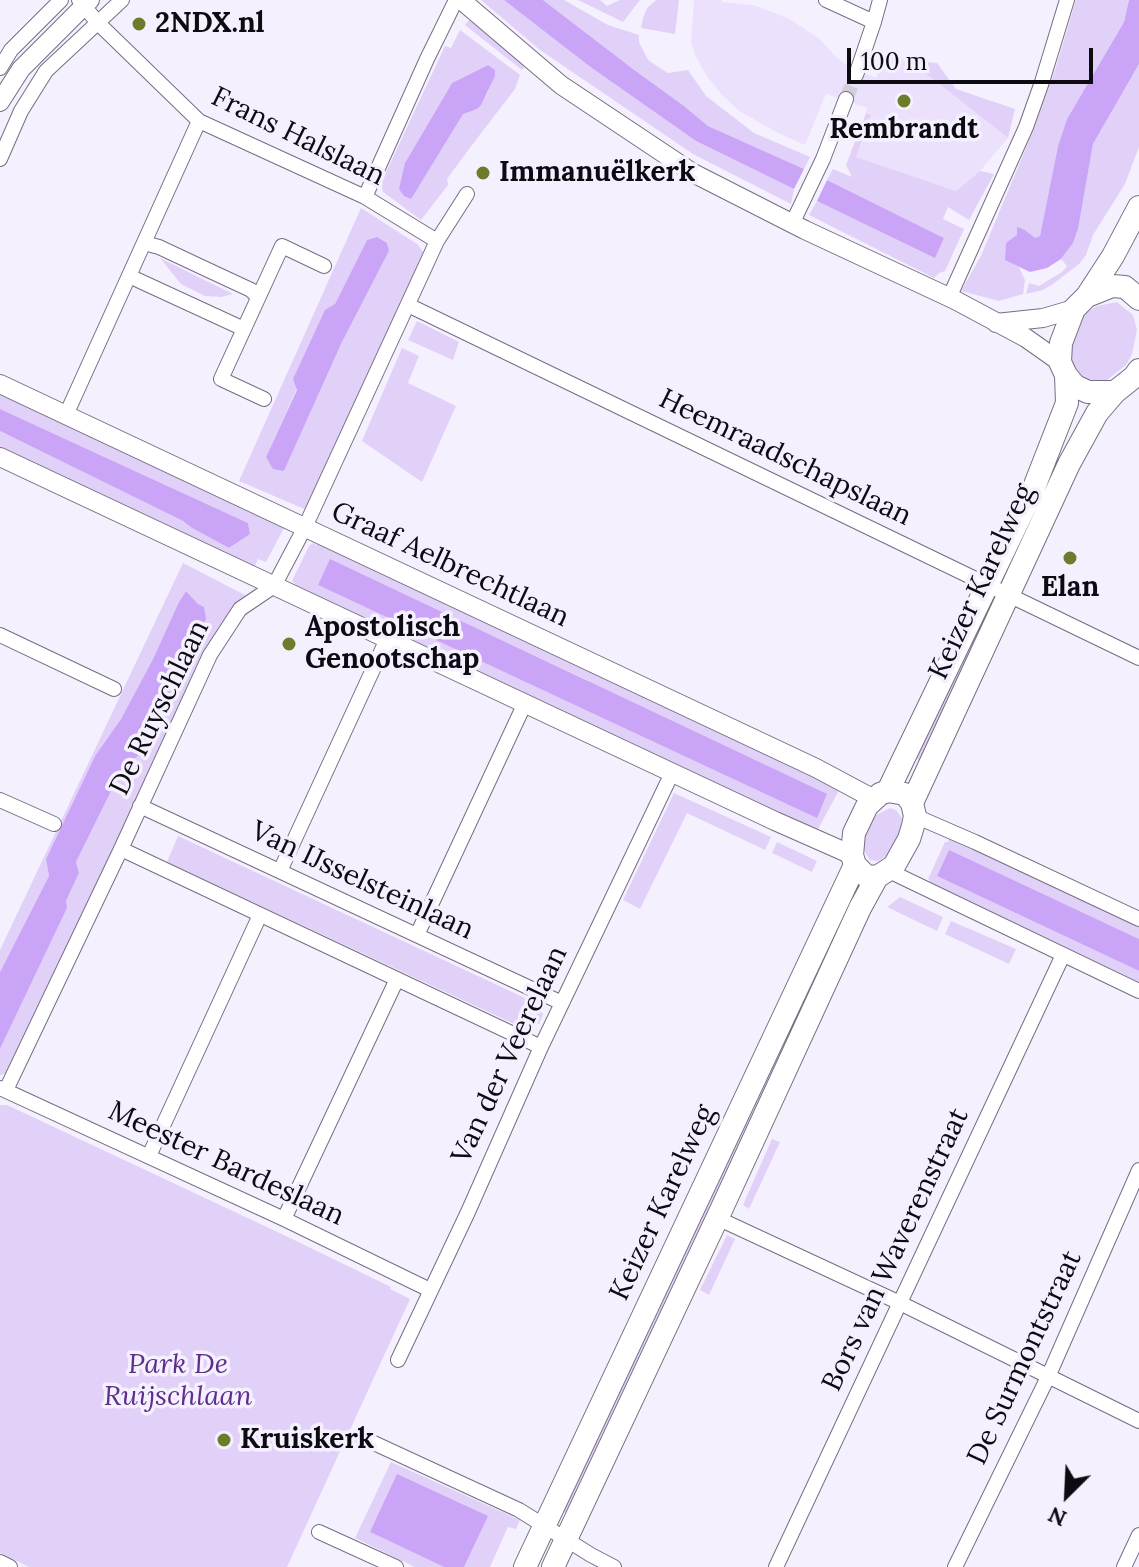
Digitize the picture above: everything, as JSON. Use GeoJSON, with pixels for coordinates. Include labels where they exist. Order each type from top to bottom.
{"type":"FeatureCollection","features":[{"type":"Feature","properties":{"kind":"main road"},"geometry":{"type":"LineString","coordinates":[[1080,302],[1113,256],[1139,207]]}},
{"type":"Feature","properties":{"kind":"main road"},"geometry":{"type":"LineString","coordinates":[[1080,302],[1112,286],[1125,287],[1139,299]]}},
{"type":"Feature","properties":{"kind":"main road","name":"Keizer Karelweg"},"geometry":{"type":"LineString","coordinates":[[881,795],[1033,490],[1067,403],[1061,343],[1080,302]]}},
{"type":"Feature","properties":{"kind":"main road"},"geometry":{"type":"LineString","coordinates":[[1063,369],[1075,386],[1088,392],[1115,392]]}},
{"type":"Feature","properties":{"kind":"main road","name":"Keizer Karelweg"},"geometry":{"type":"LineString","coordinates":[[913,810],[1069,464],[1097,413],[1139,370]]}},
{"type":"Feature","properties":{"kind":"main road"},"geometry":{"type":"LineString","coordinates":[[905,794],[913,810],[909,839],[894,866],[883,874],[866,876],[854,860],[854,833],[867,806],[881,795],[905,794]]}},
{"type":"Feature","properties":{"kind":"main road","name":"Keizer Karelweg"},"geometry":{"type":"LineString","coordinates":[[525,1567],[854,860]]}},
{"type":"Feature","properties":{"kind":"main road","name":"Keizer Karelweg"},"geometry":{"type":"LineString","coordinates":[[553,1567],[853,922],[883,874]]}},
{"type":"Feature","properties":{"kind":"street"},"geometry":{"type":"LineString","coordinates":[[0,68],[11,50],[61,0]]}},
{"type":"Feature","properties":{"kind":"street"},"geometry":{"type":"LineString","coordinates":[[0,159],[21,111],[46,71],[122,0]]}},
{"type":"Feature","properties":{"kind":"street"},"geometry":{"type":"LineString","coordinates":[[365,197],[427,59],[458,0],[561,85],[693,173],[1026,338],[1063,369]]}},
{"type":"Feature","properties":{"kind":"street"},"geometry":{"type":"LineString","coordinates":[[826,0],[874,22]]}},
{"type":"Feature","properties":{"kind":"street"},"geometry":{"type":"LineString","coordinates":[[856,75],[880,0]]}},
{"type":"Feature","properties":{"kind":"street"},"geometry":{"type":"LineString","coordinates":[[949,298],[1026,127],[1067,0]]}},
{"type":"Feature","properties":{"kind":"street"},"geometry":{"type":"LineString","coordinates":[[0,102],[21,69],[84,2]]}},
{"type":"Feature","properties":{"kind":"street","name":"Frans Halslaan"},"geometry":{"type":"LineString","coordinates":[[84,2],[98,23],[199,121],[365,197],[437,241]]}},
{"type":"Feature","properties":{"kind":"street"},"geometry":{"type":"LineString","coordinates":[[792,224],[823,159],[846,99]]}},
{"type":"Feature","properties":{"kind":"street"},"geometry":{"type":"LineString","coordinates":[[66,415],[199,121]]}},
{"type":"Feature","properties":{"kind":"street","name":"De Ruyschlaan"},"geometry":{"type":"LineString","coordinates":[[3,1089],[121,849],[210,655],[240,609],[274,586],[305,527],[437,241],[467,194]]}},
{"type":"Feature","properties":{"kind":"street"},"geometry":{"type":"LineString","coordinates":[[144,243],[251,290],[258,297]]}},
{"type":"Feature","properties":{"kind":"street"},"geometry":{"type":"LineString","coordinates":[[264,399],[221,379],[282,246],[324,266]]}},
{"type":"Feature","properties":{"kind":"street"},"geometry":{"type":"LineString","coordinates":[[129,276],[244,329]]}},
{"type":"Feature","properties":{"kind":"street"},"geometry":{"type":"LineString","coordinates":[[996,323],[1043,318],[1080,302]]}},
{"type":"Feature","properties":{"kind":"street","name":"Heemraadschapslaan"},"geometry":{"type":"LineString","coordinates":[[408,305],[1139,658]]}},
{"type":"Feature","properties":{"kind":"street","name":"Graaf Aelbrechtlaan"},"geometry":{"type":"LineString","coordinates":[[0,384],[816,768],[881,795]]}},
{"type":"Feature","properties":{"kind":"street"},"geometry":{"type":"LineString","coordinates":[[0,457],[854,860]]}},
{"type":"Feature","properties":{"kind":"street"},"geometry":{"type":"LineString","coordinates":[[0,635],[114,689]]}},
{"type":"Feature","properties":{"kind":"street"},"geometry":{"type":"LineString","coordinates":[[280,871],[387,639]]}},
{"type":"Feature","properties":{"kind":"street"},"geometry":{"type":"LineString","coordinates":[[417,935],[525,703]]}},
{"type":"Feature","properties":{"kind":"street","name":"Van der Veerelaan"},"geometry":{"type":"LineString","coordinates":[[398,1360],[541,1047],[672,773]]}},
{"type":"Feature","properties":{"kind":"street"},"geometry":{"type":"LineString","coordinates":[[0,800],[54,824]]}},
{"type":"Feature","properties":{"kind":"street","name":"Van IJsselsteinlaan"},"geometry":{"type":"LineString","coordinates":[[140,806],[562,1003]]}},
{"type":"Feature","properties":{"kind":"street"},"geometry":{"type":"LineString","coordinates":[[913,810],[1139,919]]}},
{"type":"Feature","properties":{"kind":"street"},"geometry":{"type":"LineString","coordinates":[[121,849],[541,1047]]}},
{"type":"Feature","properties":{"kind":"street"},"geometry":{"type":"LineString","coordinates":[[883,874],[1139,991]]}},
{"type":"Feature","properties":{"kind":"street"},"geometry":{"type":"LineString","coordinates":[[149,1156],[260,915]]}},
{"type":"Feature","properties":{"kind":"street","name":"Bors van Waverenstraat"},"geometry":{"type":"LineString","coordinates":[[776,1567],[1063,955]]}},
{"type":"Feature","properties":{"kind":"street"},"geometry":{"type":"LineString","coordinates":[[284,1219],[397,979]]}},
{"type":"Feature","properties":{"kind":"street","name":"Meester Bardeslaan"},"geometry":{"type":"LineString","coordinates":[[3,1089],[430,1290]]}},
{"type":"Feature","properties":{"kind":"street","name":"De Surmontstraat"},"geometry":{"type":"LineString","coordinates":[[955,1567],[1048,1377],[1139,1170]]}},
{"type":"Feature","properties":{"kind":"street"},"geometry":{"type":"LineString","coordinates":[[717,1218],[900,1303],[1139,1421]]}},
{"type":"Feature","properties":{"kind":"street"},"geometry":{"type":"LineString","coordinates":[[363,1438],[519,1510],[614,1567]]}},
{"type":"Feature","properties":{"kind":"street"},"geometry":{"type":"LineString","coordinates":[[319,1532],[396,1567]]}},
{"type":"Feature","properties":{"kind":"street"},"geometry":{"type":"LineString","coordinates":[[1124,1567],[1139,1535]]}},
{"type":"Feature","properties":{"kind":"street"},"geometry":{"type":"LineString","coordinates":[[0,1562],[10,1567]]}},
{"type":"Feature","properties":{"kind":"shaded area"},"geometry":{"type":"Polygon","coordinates":[[[504,0],[543,0],[708,126],[804,169],[794,189],[696,141],[589,66],[504,0]]]}},
{"type":"Feature","properties":{"kind":"shaded area","name":"Rembrandt"},"geometry":{"type":"Polygon","coordinates":[[[694,0],[753,5],[788,18],[820,39],[849,67],[876,78],[887,50],[920,69],[1008,138],[980,171],[956,191],[855,157],[871,115],[866,113],[867,108],[826,94],[805,145],[739,111],[706,75],[691,42],[694,0]]]}},
{"type":"Feature","properties":{"kind":"shaded area"},"geometry":{"type":"Polygon","coordinates":[[[1129,0],[1139,0],[1139,64],[1093,144],[1073,243],[1061,259],[1047,268],[1030,272],[1005,260],[1006,243],[1017,235],[1017,227],[1035,238],[1040,236],[1058,146],[1067,119],[1124,22],[1129,0]]]}},
{"type":"Feature","properties":{"kind":"shaded area"},"geometry":{"type":"Polygon","coordinates":[[[488,65],[495,70],[495,76],[481,105],[463,114],[411,199],[404,196],[399,189],[405,163],[452,83],[488,65]]]}},
{"type":"Feature","properties":{"kind":"shaded area"},"geometry":{"type":"Polygon","coordinates":[[[827,180],[944,238],[935,258],[817,201],[827,180]]]}},
{"type":"Feature","properties":{"kind":"shaded area"},"geometry":{"type":"Polygon","coordinates":[[[377,237],[387,243],[389,251],[342,342],[284,471],[273,469],[266,457],[297,390],[293,379],[325,310],[335,304],[367,240],[377,237]]]}},
{"type":"Feature","properties":{"kind":"shaded area"},"geometry":{"type":"Polygon","coordinates":[[[0,409],[248,523],[250,534],[229,548],[183,521],[0,431],[0,409]]]}},
{"type":"Feature","properties":{"kind":"shaded area"},"geometry":{"type":"Polygon","coordinates":[[[330,559],[827,794],[817,818],[318,585],[330,559]]]}},
{"type":"Feature","properties":{"kind":"shaded area"},"geometry":{"type":"Polygon","coordinates":[[[186,591],[204,607],[206,619],[138,756],[123,767],[76,862],[79,873],[66,901],[67,908],[0,1049],[0,972],[49,876],[46,859],[95,756],[121,719],[186,591]]]}},
{"type":"Feature","properties":{"kind":"shaded area"},"geometry":{"type":"Polygon","coordinates":[[[949,850],[1139,939],[1139,971],[937,876],[949,850]]]}},
{"type":"Feature","properties":{"kind":"shaded area"},"geometry":{"type":"Polygon","coordinates":[[[397,1474],[488,1516],[464,1567],[444,1567],[370,1532],[397,1474]]]}},
{"type":"Feature","properties":{"kind":"green space"},"geometry":{"type":"Polygon","coordinates":[[[481,0],[504,0],[589,66],[696,141],[794,189],[791,204],[693,154],[540,50],[481,0]]]}},
{"type":"Feature","properties":{"kind":"green space"},"geometry":{"type":"Polygon","coordinates":[[[543,0],[564,0],[608,25],[639,35],[648,60],[668,73],[688,70],[706,96],[754,133],[810,157],[804,169],[708,126],[543,0]]]}},
{"type":"Feature","properties":{"kind":"green space"},"geometry":{"type":"Polygon","coordinates":[[[578,0],[600,0],[607,6],[620,0],[640,0],[623,22],[578,0]]]}},
{"type":"Feature","properties":{"kind":"green space"},"geometry":{"type":"Polygon","coordinates":[[[656,0],[679,0],[675,34],[641,28],[647,8],[656,0]]]}},
{"type":"Feature","properties":{"kind":"green space"},"geometry":{"type":"Polygon","coordinates":[[[1076,0],[1129,0],[1124,22],[1067,119],[1058,146],[1040,236],[1035,238],[1025,230],[1017,235],[1005,259],[1019,267],[1025,280],[1023,294],[999,301],[961,291],[981,256],[1033,131],[1076,0]]]}},
{"type":"Feature","properties":{"kind":"green space"},"geometry":{"type":"Polygon","coordinates":[[[469,20],[526,65],[522,70],[465,25],[469,20]]]}},
{"type":"Feature","properties":{"kind":"green space"},"geometry":{"type":"Polygon","coordinates":[[[460,30],[520,75],[515,89],[447,179],[448,185],[421,220],[383,192],[381,183],[445,46],[451,48],[460,30]],[[488,65],[452,83],[405,163],[463,113],[477,109],[486,96],[495,70],[488,65]]]}},
{"type":"Feature","properties":{"kind":"green space"},"geometry":{"type":"Polygon","coordinates":[[[923,62],[937,63],[956,89],[1015,109],[1008,138],[920,69],[923,62]]]}},
{"type":"Feature","properties":{"kind":"green space"},"geometry":{"type":"Polygon","coordinates":[[[1139,64],[1139,147],[1125,184],[1079,264],[1043,290],[1026,294],[1029,283],[1039,286],[1067,266],[1061,259],[1073,243],[1078,229],[1093,144],[1139,64]]]}},
{"type":"Feature","properties":{"kind":"green space"},"geometry":{"type":"Polygon","coordinates":[[[866,113],[871,115],[856,157],[956,191],[980,171],[994,174],[969,220],[948,207],[943,219],[964,229],[945,271],[934,278],[809,215],[817,201],[935,257],[944,238],[827,180],[833,169],[852,177],[846,165],[866,113]]]}},
{"type":"Feature","properties":{"kind":"green space"},"geometry":{"type":"Polygon","coordinates":[[[361,208],[417,244],[425,254],[309,511],[239,481],[361,208]],[[377,237],[367,240],[335,304],[266,457],[284,471],[342,342],[389,251],[387,243],[377,237]]]}},
{"type":"Feature","properties":{"kind":"green space"},"geometry":{"type":"Polygon","coordinates":[[[160,258],[233,294],[205,296],[181,284],[160,258]]]}},
{"type":"Feature","properties":{"kind":"green space"},"geometry":{"type":"Polygon","coordinates":[[[1117,302],[1133,315],[1137,330],[1132,354],[1126,365],[1107,380],[1086,379],[1077,374],[1068,355],[1069,338],[1086,313],[1097,306],[1117,302]]]}},
{"type":"Feature","properties":{"kind":"green space"},"geometry":{"type":"Polygon","coordinates":[[[417,321],[459,342],[453,360],[408,340],[417,321]]]}},
{"type":"Feature","properties":{"kind":"green space"},"geometry":{"type":"Polygon","coordinates":[[[402,348],[419,356],[408,383],[456,406],[422,482],[362,441],[402,348]]]}},
{"type":"Feature","properties":{"kind":"green space"},"geometry":{"type":"Polygon","coordinates":[[[0,390],[278,521],[284,528],[266,562],[258,559],[253,570],[0,451],[0,431],[183,521],[229,548],[250,534],[248,523],[0,409],[0,390]]]}},
{"type":"Feature","properties":{"kind":"green space"},"geometry":{"type":"Polygon","coordinates":[[[319,542],[834,785],[838,792],[817,831],[294,589],[296,585],[292,581],[309,546],[313,543],[317,545],[319,542]],[[330,560],[318,585],[445,644],[589,681],[330,560]]]}},
{"type":"Feature","properties":{"kind":"green space"},"geometry":{"type":"Polygon","coordinates":[[[183,563],[245,595],[243,605],[206,669],[7,1076],[0,1075],[0,1049],[67,908],[66,901],[79,873],[76,862],[123,767],[138,756],[187,654],[193,648],[198,604],[186,591],[121,719],[95,756],[46,859],[49,876],[0,972],[0,950],[183,563]]]}},
{"type":"Feature","properties":{"kind":"green space"},"geometry":{"type":"Polygon","coordinates":[[[984,615],[990,622],[922,761],[912,757],[984,615]]]}},
{"type":"Feature","properties":{"kind":"green space"},"geometry":{"type":"Polygon","coordinates":[[[674,793],[771,837],[765,850],[687,813],[640,909],[623,900],[674,793]]]}},
{"type":"Feature","properties":{"kind":"green space"},"geometry":{"type":"Polygon","coordinates":[[[890,808],[902,818],[901,833],[889,854],[878,861],[870,860],[864,851],[866,831],[876,815],[890,808]]]}},
{"type":"Feature","properties":{"kind":"green space"},"geometry":{"type":"Polygon","coordinates":[[[178,836],[540,1005],[543,1015],[539,1024],[531,1022],[527,1030],[167,862],[178,836]]]}},
{"type":"Feature","properties":{"kind":"green space"},"geometry":{"type":"Polygon","coordinates":[[[949,839],[967,844],[1139,925],[1139,939],[949,851],[937,876],[1139,971],[1139,986],[928,884],[949,839]]]}},
{"type":"Feature","properties":{"kind":"green space"},"geometry":{"type":"Polygon","coordinates":[[[777,842],[817,861],[812,872],[772,853],[777,842]]]}},
{"type":"Feature","properties":{"kind":"green space"},"geometry":{"type":"Polygon","coordinates":[[[900,897],[943,917],[937,931],[887,907],[900,897]]]}},
{"type":"Feature","properties":{"kind":"green space"},"geometry":{"type":"Polygon","coordinates":[[[842,907],[851,913],[570,1515],[559,1510],[842,907]]]}},
{"type":"Feature","properties":{"kind":"green space"},"geometry":{"type":"Polygon","coordinates":[[[951,921],[1016,949],[1009,964],[945,934],[951,921]]]}},
{"type":"Feature","properties":{"kind":"green space","name":"Park De Ruijschlaan"},"geometry":{"type":"Polygon","coordinates":[[[0,1105],[7,1105],[288,1237],[410,1299],[287,1567],[29,1567],[0,1553],[0,1105]]]}},
{"type":"Feature","properties":{"kind":"green space"},"geometry":{"type":"Polygon","coordinates":[[[772,1139],[780,1142],[749,1209],[743,1205],[772,1139]]]}},
{"type":"Feature","properties":{"kind":"green space"},"geometry":{"type":"Polygon","coordinates":[[[727,1235],[735,1239],[709,1295],[700,1290],[727,1235]]]}},
{"type":"Feature","properties":{"kind":"green space"},"geometry":{"type":"Polygon","coordinates":[[[391,1462],[520,1520],[516,1529],[508,1527],[490,1567],[464,1567],[487,1516],[370,1532],[444,1567],[415,1567],[355,1538],[391,1462]]]}},
{"type":"Feature","properties":{"kind":"tunnel"},"geometry":{"type":"LineString","coordinates":[[846,99],[856,75]]}},
{"type":"Feature","properties":{"kind":"place","name":"2NDX.nl"},"geometry":{"type":"Point","coordinates":[139,24]}},
{"type":"Feature","properties":{"kind":"place","name":"Rembrandt"},"geometry":{"type":"Point","coordinates":[904,101]}},
{"type":"Feature","properties":{"kind":"place","name":"Immanuëlkerk"},"geometry":{"type":"Point","coordinates":[483,173]}},
{"type":"Feature","properties":{"kind":"place","name":"Elan"},"geometry":{"type":"Point","coordinates":[1070,558]}},
{"type":"Feature","properties":{"kind":"place","name":"Apostolisch Genootschap"},"geometry":{"type":"Point","coordinates":[289,644]}},
{"type":"Feature","properties":{"kind":"place","name":"Kruiskerk"},"geometry":{"type":"Point","coordinates":[224,1440]}}]}
